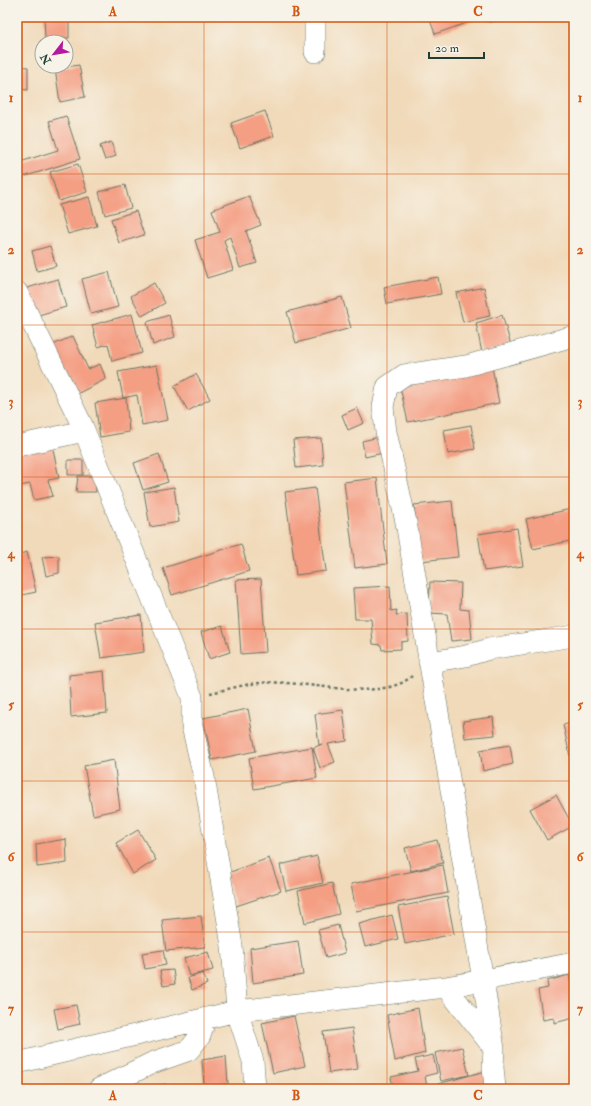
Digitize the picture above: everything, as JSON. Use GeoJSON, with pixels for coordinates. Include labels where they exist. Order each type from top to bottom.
{"type":"FeatureCollection","features":[{"type":"Feature","properties":{"kind":"street"},"geometry":{"type":"LineString","coordinates":[[315,17],[315,52]]}},
{"type":"Feature","properties":{"kind":"street"},"geometry":{"type":"LineString","coordinates":[[17,292],[84,431],[192,697],[192,726],[204,777],[230,938],[237,1011],[253,1061],[255,1089]]}},
{"type":"Feature","properties":{"kind":"street"},"geometry":{"type":"LineString","coordinates":[[495,1089],[493,1067],[494,1049],[483,980],[406,522],[386,432],[383,407],[387,387],[404,375],[466,366],[574,336]]}},
{"type":"Feature","properties":{"kind":"street"},"geometry":{"type":"LineString","coordinates":[[17,446],[84,431]]}},
{"type":"Feature","properties":{"kind":"street"},"geometry":{"type":"LineString","coordinates":[[429,662],[466,656],[489,649],[574,636]]}},
{"type":"Feature","properties":{"kind":"street"},"geometry":{"type":"LineString","coordinates":[[17,1064],[237,1011],[446,987],[574,963]]}},
{"type":"Feature","properties":{"kind":"street"},"geometry":{"type":"LineString","coordinates":[[446,987],[494,1049]]}},
{"type":"Feature","properties":{"kind":"street"},"geometry":{"type":"LineString","coordinates":[[99,1089],[152,1063],[189,1050],[200,1036],[206,1018]]}},
{"type":"Feature","properties":{"kind":"path"},"geometry":{"type":"LineString","coordinates":[[192,697],[261,683],[298,683],[357,690],[381,688],[407,681],[429,662]]}},
{"type":"Feature","properties":{"kind":"building"},"geometry":{"type":"Polygon","coordinates":[[[44,17],[69,17],[69,34],[45,34],[44,17]]]}},
{"type":"Feature","properties":{"kind":"building"},"geometry":{"type":"Polygon","coordinates":[[[429,17],[478,17],[478,19],[435,34],[429,17]]]}},
{"type":"Feature","properties":{"kind":"building"},"geometry":{"type":"Polygon","coordinates":[[[488,17],[513,17],[513,18],[489,22],[488,17]]]}},
{"type":"Feature","properties":{"kind":"building"},"geometry":{"type":"Polygon","coordinates":[[[79,65],[85,97],[60,102],[56,74],[74,74],[74,66],[79,65]]]}},
{"type":"Feature","properties":{"kind":"building"},"geometry":{"type":"Polygon","coordinates":[[[17,66],[28,67],[28,90],[17,89],[17,66]]]}},
{"type":"Feature","properties":{"kind":"building"},"geometry":{"type":"Polygon","coordinates":[[[265,111],[274,136],[240,148],[231,123],[265,111]]]}},
{"type":"Feature","properties":{"kind":"building"},"geometry":{"type":"Polygon","coordinates":[[[66,116],[80,159],[17,179],[17,163],[58,150],[49,121],[66,116]]]}},
{"type":"Feature","properties":{"kind":"building"},"geometry":{"type":"Polygon","coordinates":[[[111,142],[116,156],[105,160],[100,146],[111,142]]]}},
{"type":"Feature","properties":{"kind":"building"},"geometry":{"type":"Polygon","coordinates":[[[78,164],[87,192],[59,201],[50,172],[78,164]]]}},
{"type":"Feature","properties":{"kind":"building"},"geometry":{"type":"Polygon","coordinates":[[[125,185],[131,208],[105,215],[99,192],[125,185]]]}},
{"type":"Feature","properties":{"kind":"building"},"geometry":{"type":"Polygon","coordinates":[[[249,196],[261,225],[246,231],[257,263],[240,268],[230,237],[224,240],[233,270],[207,278],[195,240],[220,232],[212,210],[249,196]]]}},
{"type":"Feature","properties":{"kind":"building"},"geometry":{"type":"Polygon","coordinates":[[[89,197],[97,226],[68,234],[59,205],[89,197]]]}},
{"type":"Feature","properties":{"kind":"building"},"geometry":{"type":"Polygon","coordinates":[[[136,211],[144,235],[119,243],[111,219],[136,211]]]}},
{"type":"Feature","properties":{"kind":"building"},"geometry":{"type":"Polygon","coordinates":[[[50,246],[56,266],[37,271],[32,251],[50,246]]]}},
{"type":"Feature","properties":{"kind":"building"},"geometry":{"type":"Polygon","coordinates":[[[109,272],[118,307],[91,314],[82,279],[109,272]]]}},
{"type":"Feature","properties":{"kind":"building"},"geometry":{"type":"Polygon","coordinates":[[[438,277],[441,294],[387,304],[384,287],[438,277]]]}},
{"type":"Feature","properties":{"kind":"building"},"geometry":{"type":"Polygon","coordinates":[[[58,279],[66,307],[25,319],[17,291],[58,279]]]}},
{"type":"Feature","properties":{"kind":"building"},"geometry":{"type":"Polygon","coordinates":[[[154,283],[165,303],[142,316],[131,296],[154,283]]]}},
{"type":"Feature","properties":{"kind":"building"},"geometry":{"type":"Polygon","coordinates":[[[484,287],[490,316],[463,322],[456,293],[484,287]]]}},
{"type":"Feature","properties":{"kind":"building"},"geometry":{"type":"Polygon","coordinates":[[[342,297],[351,328],[296,343],[287,312],[342,297]]]}},
{"type":"Feature","properties":{"kind":"building"},"geometry":{"type":"Polygon","coordinates":[[[132,314],[142,353],[112,361],[108,344],[98,347],[92,325],[132,314]]]}},
{"type":"Feature","properties":{"kind":"building"},"geometry":{"type":"Polygon","coordinates":[[[169,315],[175,337],[153,345],[147,322],[169,315]]]}},
{"type":"Feature","properties":{"kind":"building"},"geometry":{"type":"Polygon","coordinates":[[[502,315],[511,345],[482,353],[476,323],[502,315]]]}},
{"type":"Feature","properties":{"kind":"building"},"geometry":{"type":"Polygon","coordinates":[[[73,336],[88,369],[100,364],[106,379],[73,396],[48,347],[73,336]]]}},
{"type":"Feature","properties":{"kind":"building"},"geometry":{"type":"Polygon","coordinates":[[[157,365],[168,420],[142,425],[137,395],[123,398],[118,372],[157,365]]]}},
{"type":"Feature","properties":{"kind":"building"},"geometry":{"type":"Polygon","coordinates":[[[492,367],[499,403],[408,422],[400,387],[492,367]]]}},
{"type":"Feature","properties":{"kind":"building"},"geometry":{"type":"Polygon","coordinates":[[[196,374],[210,399],[188,411],[174,386],[196,374]]]}},
{"type":"Feature","properties":{"kind":"building"},"geometry":{"type":"Polygon","coordinates":[[[126,398],[129,432],[100,437],[95,403],[126,398]]]}},
{"type":"Feature","properties":{"kind":"building"},"geometry":{"type":"Polygon","coordinates":[[[357,408],[364,423],[348,430],[342,415],[357,408]]]}},
{"type":"Feature","properties":{"kind":"building"},"geometry":{"type":"Polygon","coordinates":[[[471,425],[475,449],[448,454],[444,430],[471,425]]]}},
{"type":"Feature","properties":{"kind":"building"},"geometry":{"type":"Polygon","coordinates":[[[379,437],[383,453],[365,457],[362,441],[379,437]]]}},
{"type":"Feature","properties":{"kind":"building"},"geometry":{"type":"Polygon","coordinates":[[[321,438],[323,465],[296,468],[293,440],[321,438]]]}},
{"type":"Feature","properties":{"kind":"building"},"geometry":{"type":"Polygon","coordinates":[[[52,444],[59,478],[48,480],[53,496],[34,500],[30,484],[19,486],[17,476],[17,451],[52,444]]]}},
{"type":"Feature","properties":{"kind":"building"},"geometry":{"type":"Polygon","coordinates":[[[159,454],[168,482],[143,490],[134,463],[159,454]]]}},
{"type":"Feature","properties":{"kind":"building"},"geometry":{"type":"Polygon","coordinates":[[[68,460],[83,460],[83,475],[68,475],[68,460]]]}},
{"type":"Feature","properties":{"kind":"building"},"geometry":{"type":"Polygon","coordinates":[[[78,476],[95,476],[96,492],[76,492],[78,476]]]}},
{"type":"Feature","properties":{"kind":"building"},"geometry":{"type":"Polygon","coordinates":[[[377,478],[387,564],[355,568],[344,482],[377,478]]]}},
{"type":"Feature","properties":{"kind":"building"},"geometry":{"type":"Polygon","coordinates":[[[174,487],[179,522],[150,527],[144,492],[174,487]]]}},
{"type":"Feature","properties":{"kind":"building"},"geometry":{"type":"Polygon","coordinates":[[[315,488],[326,571],[296,575],[285,492],[315,488]]]}},
{"type":"Feature","properties":{"kind":"building"},"geometry":{"type":"Polygon","coordinates":[[[452,501],[458,557],[420,561],[414,505],[452,501]]]}},
{"type":"Feature","properties":{"kind":"building"},"geometry":{"type":"Polygon","coordinates":[[[571,509],[574,522],[574,540],[533,549],[526,519],[571,509]]]}},
{"type":"Feature","properties":{"kind":"building"},"geometry":{"type":"Polygon","coordinates":[[[517,528],[523,566],[484,571],[478,534],[517,528]]]}},
{"type":"Feature","properties":{"kind":"building"},"geometry":{"type":"Polygon","coordinates":[[[241,544],[249,571],[172,595],[163,568],[241,544]]]}},
{"type":"Feature","properties":{"kind":"building"},"geometry":{"type":"Polygon","coordinates":[[[27,552],[36,592],[17,596],[17,555],[27,552]]]}},
{"type":"Feature","properties":{"kind":"building"},"geometry":{"type":"Polygon","coordinates":[[[59,556],[59,573],[46,576],[42,557],[59,556]]]}},
{"type":"Feature","properties":{"kind":"building"},"geometry":{"type":"Polygon","coordinates":[[[261,579],[266,652],[241,654],[236,580],[261,579]]]}},
{"type":"Feature","properties":{"kind":"building"},"geometry":{"type":"Polygon","coordinates":[[[430,582],[461,583],[460,609],[469,610],[472,639],[451,641],[447,614],[429,613],[430,582]]]}},
{"type":"Feature","properties":{"kind":"building"},"geometry":{"type":"Polygon","coordinates":[[[390,586],[391,611],[397,610],[396,615],[407,614],[408,641],[401,642],[401,649],[382,650],[381,645],[373,644],[371,619],[355,619],[353,588],[390,586]]]}},
{"type":"Feature","properties":{"kind":"building"},"geometry":{"type":"Polygon","coordinates":[[[141,615],[144,652],[101,658],[95,622],[141,615]]]}},
{"type":"Feature","properties":{"kind":"building"},"geometry":{"type":"Polygon","coordinates":[[[222,626],[230,652],[209,659],[201,632],[222,626]]]}},
{"type":"Feature","properties":{"kind":"building"},"geometry":{"type":"Polygon","coordinates":[[[104,671],[107,713],[71,717],[69,675],[104,671]]]}},
{"type":"Feature","properties":{"kind":"building"},"geometry":{"type":"Polygon","coordinates":[[[248,709],[256,751],[212,760],[203,718],[248,709]]]}},
{"type":"Feature","properties":{"kind":"building"},"geometry":{"type":"Polygon","coordinates":[[[343,710],[347,741],[328,744],[335,762],[320,768],[313,748],[322,744],[319,745],[315,714],[343,710]]]}},
{"type":"Feature","properties":{"kind":"building"},"geometry":{"type":"Polygon","coordinates":[[[493,717],[495,735],[465,738],[463,721],[493,717]]]}},
{"type":"Feature","properties":{"kind":"building"},"geometry":{"type":"Polygon","coordinates":[[[574,722],[574,755],[570,756],[563,725],[574,722]]]}},
{"type":"Feature","properties":{"kind":"building"},"geometry":{"type":"Polygon","coordinates":[[[510,745],[513,764],[483,771],[480,750],[510,745]]]}},
{"type":"Feature","properties":{"kind":"building"},"geometry":{"type":"Polygon","coordinates":[[[312,747],[317,778],[254,789],[249,758],[312,747]]]}},
{"type":"Feature","properties":{"kind":"building"},"geometry":{"type":"Polygon","coordinates":[[[114,760],[120,809],[93,815],[84,766],[114,760]]]}},
{"type":"Feature","properties":{"kind":"building"},"geometry":{"type":"Polygon","coordinates":[[[556,795],[573,826],[547,840],[530,809],[556,795]]]}},
{"type":"Feature","properties":{"kind":"building"},"geometry":{"type":"Polygon","coordinates":[[[138,830],[156,860],[133,874],[116,843],[138,830]]]}},
{"type":"Feature","properties":{"kind":"building"},"geometry":{"type":"Polygon","coordinates":[[[66,839],[67,863],[37,867],[36,844],[66,839]]]}},
{"type":"Feature","properties":{"kind":"building"},"geometry":{"type":"Polygon","coordinates":[[[437,840],[443,863],[411,871],[405,848],[437,840]]]}},
{"type":"Feature","properties":{"kind":"building"},"geometry":{"type":"Polygon","coordinates":[[[317,856],[323,883],[286,891],[280,865],[317,856]]]}},
{"type":"Feature","properties":{"kind":"building"},"geometry":{"type":"Polygon","coordinates":[[[269,858],[281,891],[236,906],[225,874],[269,858]]]}},
{"type":"Feature","properties":{"kind":"building"},"geometry":{"type":"Polygon","coordinates":[[[443,865],[448,893],[356,911],[351,884],[443,865]]]}},
{"type":"Feature","properties":{"kind":"building"},"geometry":{"type":"Polygon","coordinates":[[[332,883],[339,914],[305,923],[298,891],[332,883]]]}},
{"type":"Feature","properties":{"kind":"building"},"geometry":{"type":"Polygon","coordinates":[[[447,897],[454,934],[405,944],[398,907],[447,897]]]}},
{"type":"Feature","properties":{"kind":"building"},"geometry":{"type":"Polygon","coordinates":[[[392,915],[398,939],[365,947],[359,924],[392,915]]]}},
{"type":"Feature","properties":{"kind":"building"},"geometry":{"type":"Polygon","coordinates":[[[201,916],[205,947],[166,951],[162,920],[201,916]]]}},
{"type":"Feature","properties":{"kind":"building"},"geometry":{"type":"Polygon","coordinates":[[[338,925],[345,953],[326,958],[318,930],[338,925]]]}},
{"type":"Feature","properties":{"kind":"building"},"geometry":{"type":"Polygon","coordinates":[[[298,941],[303,975],[253,983],[250,948],[298,941]]]}},
{"type":"Feature","properties":{"kind":"building"},"geometry":{"type":"Polygon","coordinates":[[[163,950],[166,965],[145,969],[142,953],[163,950]]]}},
{"type":"Feature","properties":{"kind":"building"},"geometry":{"type":"Polygon","coordinates":[[[208,952],[213,970],[189,976],[184,958],[208,952]]]}},
{"type":"Feature","properties":{"kind":"building"},"geometry":{"type":"Polygon","coordinates":[[[173,970],[175,984],[163,986],[160,971],[173,970]]]}},
{"type":"Feature","properties":{"kind":"building"},"geometry":{"type":"Polygon","coordinates":[[[203,973],[207,984],[192,990],[188,978],[203,973]]]}},
{"type":"Feature","properties":{"kind":"building"},"geometry":{"type":"Polygon","coordinates":[[[569,975],[570,981],[574,980],[574,1018],[554,1023],[554,1018],[543,1020],[538,990],[548,988],[547,981],[569,975]]]}},
{"type":"Feature","properties":{"kind":"building"},"geometry":{"type":"Polygon","coordinates":[[[76,1005],[80,1024],[58,1029],[54,1009],[76,1005]]]}},
{"type":"Feature","properties":{"kind":"building"},"geometry":{"type":"Polygon","coordinates":[[[418,1008],[425,1053],[395,1061],[387,1015],[418,1008]]]}},
{"type":"Feature","properties":{"kind":"building"},"geometry":{"type":"Polygon","coordinates":[[[294,1016],[305,1066],[273,1073],[262,1023],[294,1016]]]}},
{"type":"Feature","properties":{"kind":"building"},"geometry":{"type":"Polygon","coordinates":[[[352,1028],[358,1069],[329,1073],[323,1032],[352,1028]]]}},
{"type":"Feature","properties":{"kind":"building"},"geometry":{"type":"Polygon","coordinates":[[[462,1047],[469,1075],[441,1081],[435,1053],[462,1047]]]}},
{"type":"Feature","properties":{"kind":"building"},"geometry":{"type":"Polygon","coordinates":[[[433,1055],[437,1073],[425,1076],[427,1087],[489,1070],[493,1089],[393,1089],[391,1077],[418,1071],[415,1059],[433,1055]]]}},
{"type":"Feature","properties":{"kind":"building"},"geometry":{"type":"Polygon","coordinates":[[[226,1056],[228,1084],[204,1086],[202,1060],[226,1056]]]}},
{"type":"Feature","properties":{"kind":"building"},"geometry":{"type":"Polygon","coordinates":[[[166,1084],[167,1089],[148,1089],[166,1084]]]}}]}
